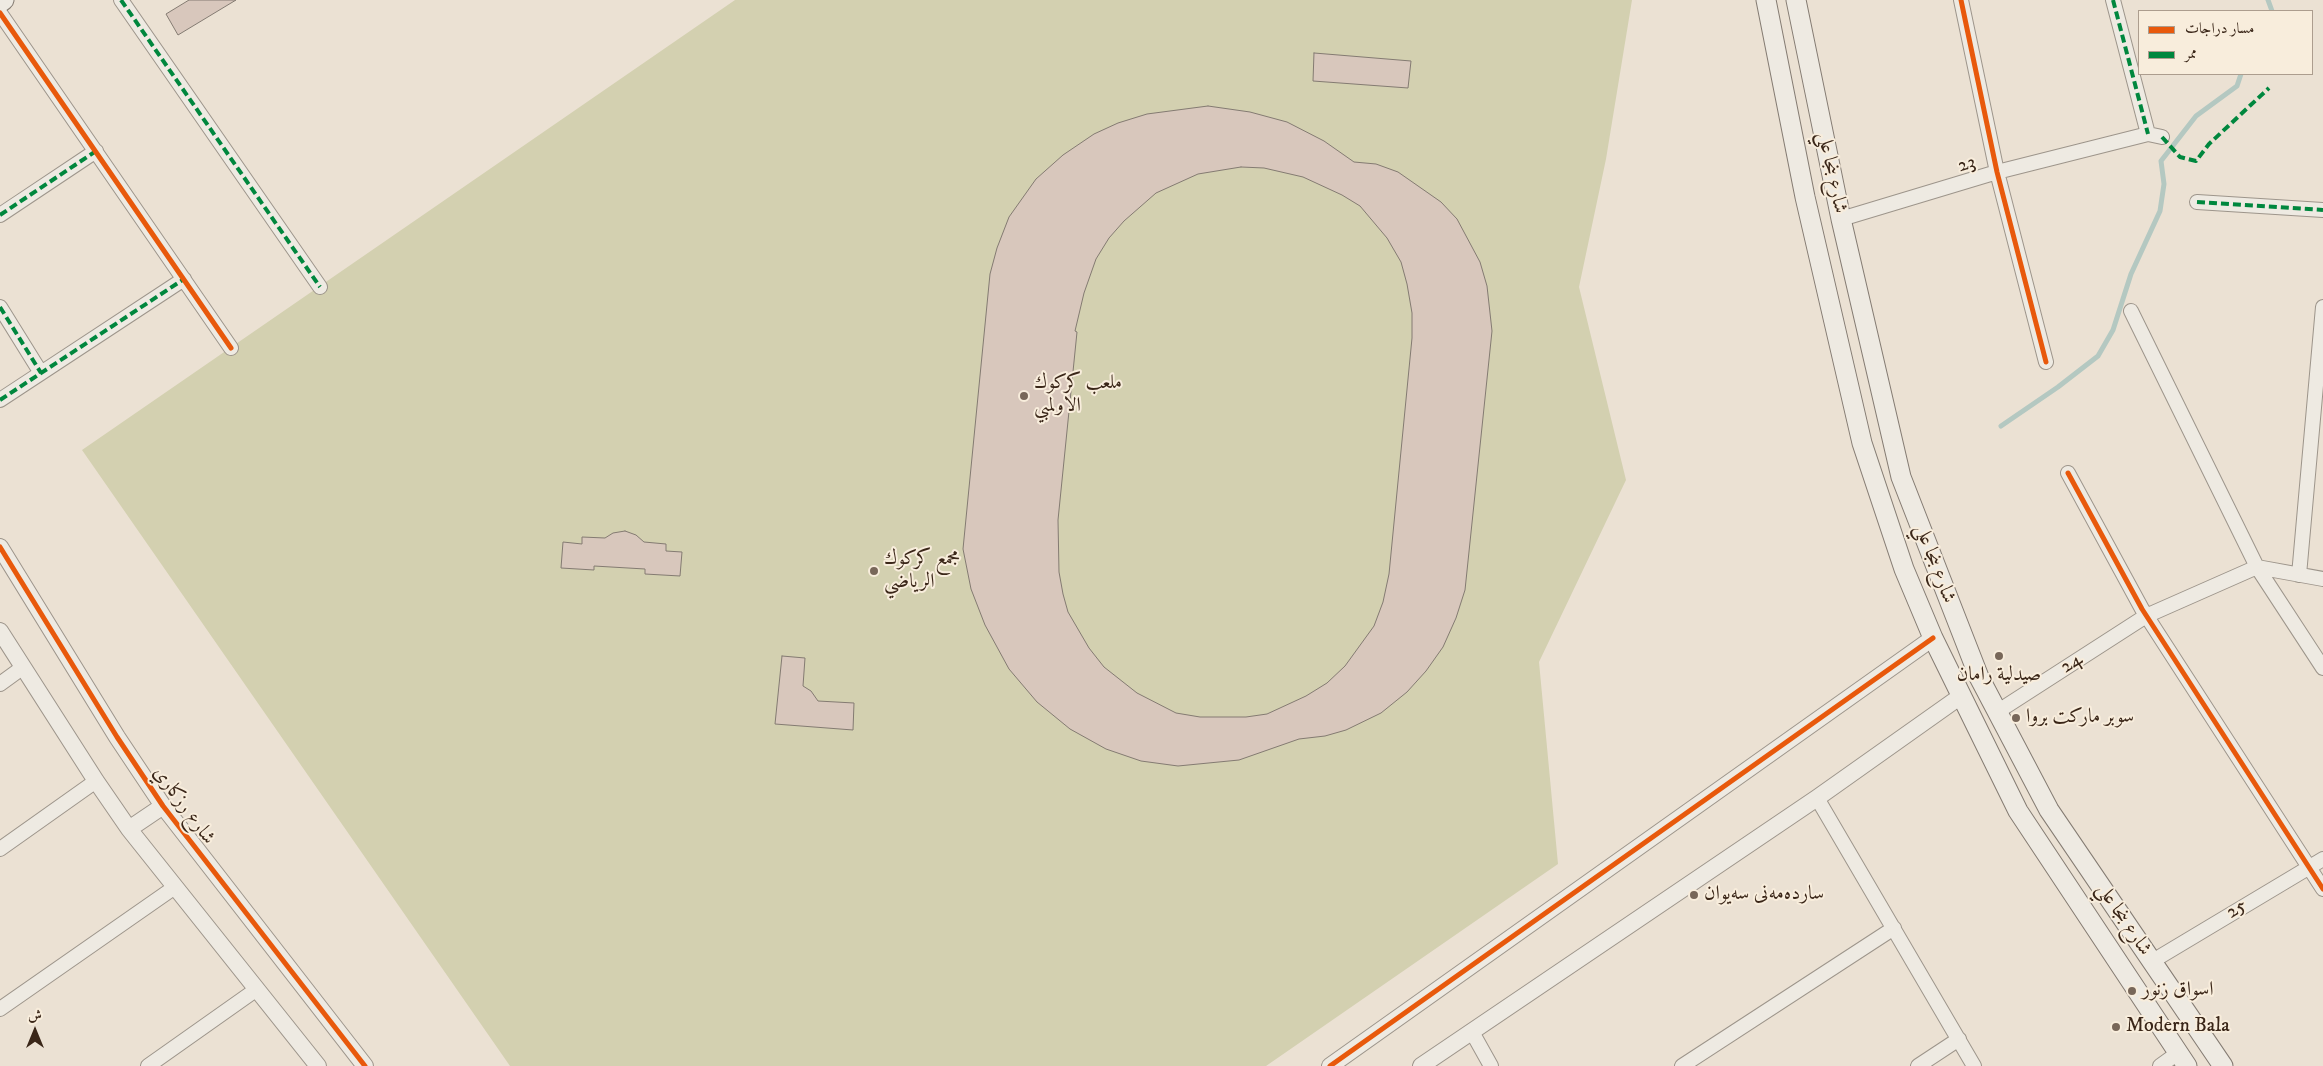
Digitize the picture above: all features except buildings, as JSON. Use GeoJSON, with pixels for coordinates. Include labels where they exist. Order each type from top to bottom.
{"type":"FeatureCollection","features":[{"type":"Feature","properties":{"kind":"main road"},"geometry":{"type":"LineString","coordinates":[[0,3],[4,0]]}},
{"type":"Feature","properties":{"kind":"main road","name":"شارع بنجا علي"},"geometry":{"type":"LineString","coordinates":[[1766,0],[1805,198],[1862,443],[1904,569],[1933,638],[2018,811],[2183,1060]]}},
{"type":"Feature","properties":{"kind":"main road","name":"شارع بنجا علي"},"geometry":{"type":"LineString","coordinates":[[1796,0],[1841,219],[1901,477],[1979,677],[2049,810],[2223,1066]]}},
{"type":"Feature","properties":{"kind":"main road"},"geometry":{"type":"LineString","coordinates":[[1830,309],[1861,301]]}},
{"type":"Feature","properties":{"kind":"street"},"geometry":{"type":"LineString","coordinates":[[121,0],[320,287]]}},
{"type":"Feature","properties":{"kind":"street"},"geometry":{"type":"LineString","coordinates":[[1961,0],[1997,172],[2046,362]]}},
{"type":"Feature","properties":{"kind":"street"},"geometry":{"type":"LineString","coordinates":[[2113,0],[2148,134]]}},
{"type":"Feature","properties":{"kind":"street"},"geometry":{"type":"LineString","coordinates":[[0,13],[232,348]]}},
{"type":"Feature","properties":{"kind":"street","name":"23"},"geometry":{"type":"LineString","coordinates":[[1841,219],[1997,172],[2148,134],[2162,137]]}},
{"type":"Feature","properties":{"kind":"street"},"geometry":{"type":"LineString","coordinates":[[0,215],[96,152]]}},
{"type":"Feature","properties":{"kind":"street"},"geometry":{"type":"LineString","coordinates":[[2197,202],[2323,210]]}},
{"type":"Feature","properties":{"kind":"street"},"geometry":{"type":"LineString","coordinates":[[0,400],[184,279]]}},
{"type":"Feature","properties":{"kind":"street"},"geometry":{"type":"LineString","coordinates":[[0,306],[41,372]]}},
{"type":"Feature","properties":{"kind":"street"},"geometry":{"type":"LineString","coordinates":[[2299,575],[2323,307]]}},
{"type":"Feature","properties":{"kind":"street"},"geometry":{"type":"LineString","coordinates":[[2131,311],[2256,567],[2323,668]]}},
{"type":"Feature","properties":{"kind":"street"},"geometry":{"type":"LineString","coordinates":[[2068,473],[2146,616],[2323,889]]}},
{"type":"Feature","properties":{"kind":"street","name":"شارع رزكاري"},"geometry":{"type":"LineString","coordinates":[[0,547],[117,737],[163,806],[366,1066]]}},
{"type":"Feature","properties":{"kind":"street"},"geometry":{"type":"LineString","coordinates":[[2256,567],[2323,579]]}},
{"type":"Feature","properties":{"kind":"street","name":"24"},"geometry":{"type":"LineString","coordinates":[[1997,712],[2146,616],[2256,567]]}},
{"type":"Feature","properties":{"kind":"street"},"geometry":{"type":"LineString","coordinates":[[0,631],[22,668],[129,828],[318,1066]]}},
{"type":"Feature","properties":{"kind":"street"},"geometry":{"type":"LineString","coordinates":[[1330,1066],[1933,638]]}},
{"type":"Feature","properties":{"kind":"street"},"geometry":{"type":"LineString","coordinates":[[0,684],[22,668]]}},
{"type":"Feature","properties":{"kind":"street"},"geometry":{"type":"LineString","coordinates":[[1422,1066],[1817,798],[1961,696]]}},
{"type":"Feature","properties":{"kind":"street"},"geometry":{"type":"LineString","coordinates":[[0,849],[96,781]]}},
{"type":"Feature","properties":{"kind":"street"},"geometry":{"type":"LineString","coordinates":[[1817,798],[1974,1066]]}},
{"type":"Feature","properties":{"kind":"street"},"geometry":{"type":"LineString","coordinates":[[129,828],[163,806]]}},
{"type":"Feature","properties":{"kind":"street","name":"25"},"geometry":{"type":"LineString","coordinates":[[2151,962],[2323,859]]}},
{"type":"Feature","properties":{"kind":"street"},"geometry":{"type":"LineString","coordinates":[[0,1009],[175,887]]}},
{"type":"Feature","properties":{"kind":"street"},"geometry":{"type":"LineString","coordinates":[[1682,1066],[1894,928]]}},
{"type":"Feature","properties":{"kind":"street"},"geometry":{"type":"LineString","coordinates":[[148,1066],[257,990]]}},
{"type":"Feature","properties":{"kind":"street"},"geometry":{"type":"LineString","coordinates":[[1472,1032],[1491,1066]]}},
{"type":"Feature","properties":{"kind":"street"},"geometry":{"type":"LineString","coordinates":[[1918,1066],[1959,1039]]}},
{"type":"Feature","properties":{"kind":"street"},"geometry":{"type":"LineString","coordinates":[[2160,1066],[2183,1060]]}},
{"type":"Feature","properties":{"kind":"shaded area","name":"مجمع كركوك الرياضي"},"geometry":{"type":"Polygon","coordinates":[[[735,0],[1632,0],[1606,159],[1579,287],[1626,480],[1539,662],[1558,864],[1266,1066],[510,1066],[82,450],[735,0]]]}},
{"type":"Feature","properties":{"kind":"waterway"},"geometry":{"type":"LineString","coordinates":[[2268,0],[2272,10]]}},
{"type":"Feature","properties":{"kind":"waterway"},"geometry":{"type":"LineString","coordinates":[[2001,426],[2058,387],[2098,356],[2113,330],[2131,274],[2160,211],[2164,184],[2161,161],[2196,116],[2237,86],[2241,75]]}},
{"type":"Feature","properties":{"kind":"marked path"},"geometry":{"type":"LineString","coordinates":[[121,0],[320,287]]}},
{"type":"Feature","properties":{"kind":"marked path"},"geometry":{"type":"LineString","coordinates":[[2113,0],[2148,134]]}},
{"type":"Feature","properties":{"kind":"marked path"},"geometry":{"type":"LineString","coordinates":[[2162,137],[2180,157],[2196,161],[2209,144],[2269,88]]}},
{"type":"Feature","properties":{"kind":"marked path"},"geometry":{"type":"LineString","coordinates":[[0,215],[96,151]]}},
{"type":"Feature","properties":{"kind":"marked path"},"geometry":{"type":"LineString","coordinates":[[2197,202],[2323,210]]}},
{"type":"Feature","properties":{"kind":"marked path"},"geometry":{"type":"LineString","coordinates":[[0,400],[184,279]]}},
{"type":"Feature","properties":{"kind":"marked path"},"geometry":{"type":"LineString","coordinates":[[0,307],[41,373]]}},
{"type":"Feature","properties":{"kind":"cycle path"},"geometry":{"type":"LineString","coordinates":[[1961,0],[1997,172],[2046,362]]}},
{"type":"Feature","properties":{"kind":"cycle path"},"geometry":{"type":"LineString","coordinates":[[0,13],[231,348]]}},
{"type":"Feature","properties":{"kind":"cycle path"},"geometry":{"type":"LineString","coordinates":[[2068,473],[2142,609],[2323,889]]}},
{"type":"Feature","properties":{"kind":"cycle path"},"geometry":{"type":"LineString","coordinates":[[0,547],[117,737],[163,806],[365,1066]]}},
{"type":"Feature","properties":{"kind":"cycle path"},"geometry":{"type":"LineString","coordinates":[[1330,1066],[1933,638]]}},
{"type":"Feature","properties":{"kind":"place","name":"ملعب كركوك الاولمبي"},"geometry":{"type":"Point","coordinates":[1024,396]}},
{"type":"Feature","properties":{"kind":"place","name":"مجمع كركوك الرياضي"},"geometry":{"type":"Point","coordinates":[874,571]}},
{"type":"Feature","properties":{"kind":"place","name":"صيدلية رامان"},"geometry":{"type":"Point","coordinates":[1999,656]}},
{"type":"Feature","properties":{"kind":"place","name":"سوبر ماركت بروا"},"geometry":{"type":"Point","coordinates":[2016,718]}},
{"type":"Feature","properties":{"kind":"place","name":"ساردەمەنی سەیوان"},"geometry":{"type":"Point","coordinates":[1694,895]}},
{"type":"Feature","properties":{"kind":"place","name":"اسواق زنور"},"geometry":{"type":"Point","coordinates":[2132,991]}},
{"type":"Feature","properties":{"kind":"place","name":"Modern Bala"},"geometry":{"type":"Point","coordinates":[2116,1027]}}]}
